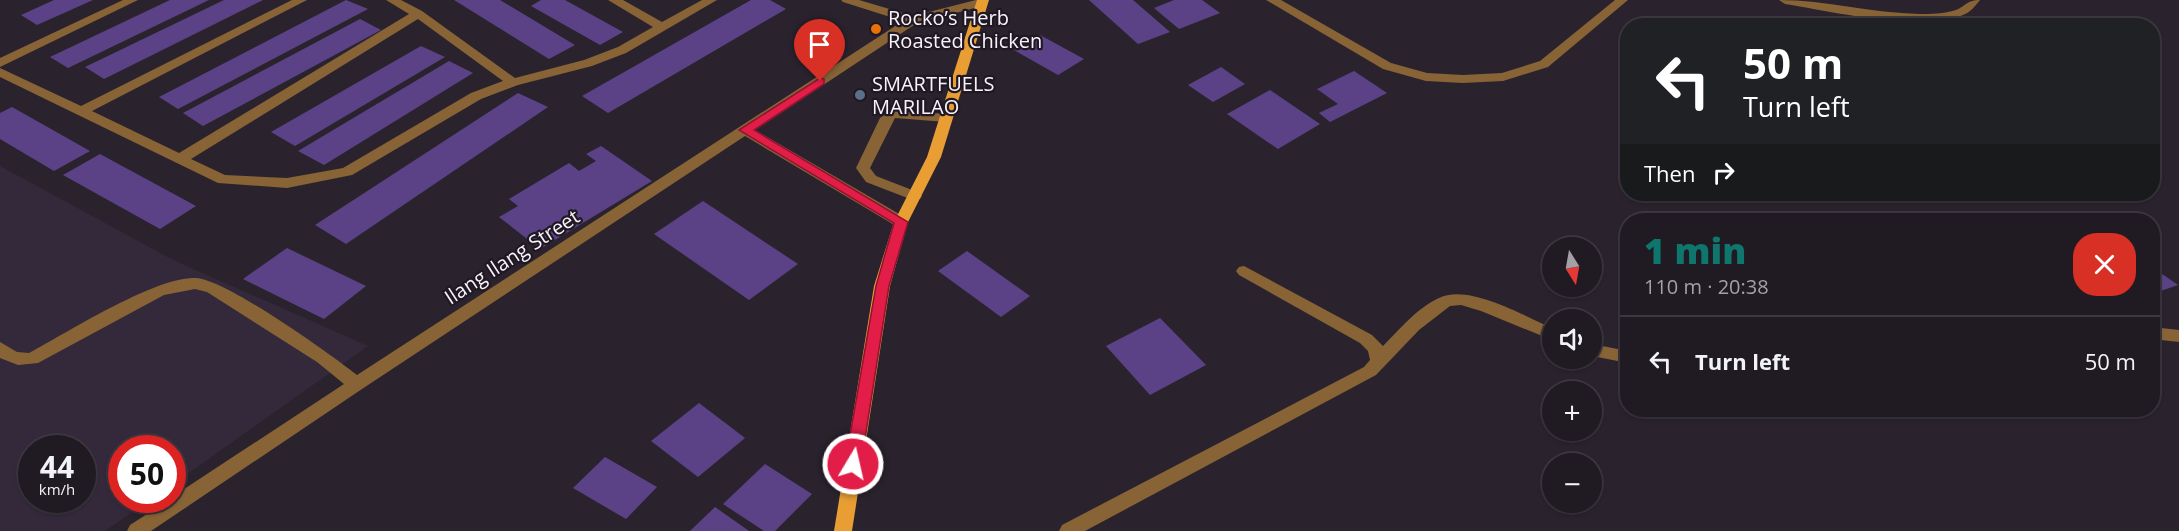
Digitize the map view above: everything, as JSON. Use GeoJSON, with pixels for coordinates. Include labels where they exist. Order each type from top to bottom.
{"type":"FeatureCollection","features":[{"type":"Feature","properties":{"kind":"main road"},"geometry":{"type":"LineString","coordinates":[[843,531],[882,286],[901,222],[934,157],[983,1]]}},
{"type":"Feature","properties":{"kind":"street"},"geometry":{"type":"LineString","coordinates":[[0,63],[132,0]]}},
{"type":"Feature","properties":{"kind":"street"},"geometry":{"type":"LineString","coordinates":[[82,111],[301,0]]}},
{"type":"Feature","properties":{"kind":"street"},"geometry":{"type":"LineString","coordinates":[[392,0],[418,14],[513,82]]}},
{"type":"Feature","properties":{"kind":"street"},"geometry":{"type":"LineString","coordinates":[[614,0],[663,28]]}},
{"type":"Feature","properties":{"kind":"street"},"geometry":{"type":"LineString","coordinates":[[0,72],[223,180],[287,183],[346,172],[476,96],[513,82],[588,63],[622,50],[711,0]]}},
{"type":"Feature","properties":{"kind":"street"},"geometry":{"type":"LineString","coordinates":[[847,0],[913,20],[983,1]]}},
{"type":"Feature","properties":{"kind":"street"},"geometry":{"type":"LineString","coordinates":[[1272,0],[1387,66],[1426,77],[1463,79],[1503,77],[1544,64],[1622,0]]}},
{"type":"Feature","properties":{"kind":"street"},"geometry":{"type":"LineString","coordinates":[[1785,0],[1915,18],[1955,14],[1967,9],[1974,0]]}},
{"type":"Feature","properties":{"kind":"street"},"geometry":{"type":"LineString","coordinates":[[180,159],[418,14]]}},
{"type":"Feature","properties":{"kind":"street","name":"Ilang Ilang Street"},"geometry":{"type":"LineString","coordinates":[[136,531],[356,384],[913,20]]}},
{"type":"Feature","properties":{"kind":"street"},"geometry":{"type":"LineString","coordinates":[[915,196],[871,179],[863,168],[887,118],[892,114],[946,118]]}},
{"type":"Feature","properties":{"kind":"street"},"geometry":{"type":"LineString","coordinates":[[745,130],[901,222]]}},
{"type":"Feature","properties":{"kind":"street"},"geometry":{"type":"LineString","coordinates":[[1244,271],[1366,339],[1376,349],[1378,361]]}},
{"type":"Feature","properties":{"kind":"street"},"geometry":{"type":"LineString","coordinates":[[0,348],[8,356],[17,360],[32,358],[160,290],[195,283],[212,287],[323,358],[356,384]]}},
{"type":"Feature","properties":{"kind":"street"},"geometry":{"type":"LineString","coordinates":[[1068,531],[1370,371],[1436,306],[1452,299],[1470,301],[1542,330]]}},
{"type":"Feature","properties":{"kind":"street"},"geometry":{"type":"LineString","coordinates":[[2160,334],[2179,336]]}},
{"type":"Feature","properties":{"kind":"street"},"geometry":{"type":"LineString","coordinates":[[1602,352],[1620,355]]}},
{"type":"Feature","properties":{"kind":"shaded area"},"geometry":{"type":"Polygon","coordinates":[[[0,166],[175,261],[368,346],[186,475],[186,435],[108,435],[108,513],[131,513],[105,531],[0,531],[0,166]]]}},
{"type":"Feature","properties":{"kind":"building"},"geometry":{"type":"Polygon","coordinates":[[[54,0],[93,0],[37,25],[21,15],[54,0]]]}},
{"type":"Feature","properties":{"kind":"building"},"geometry":{"type":"Polygon","coordinates":[[[170,0],[209,0],[68,68],[50,57],[170,0]]]}},
{"type":"Feature","properties":{"kind":"building"},"geometry":{"type":"Polygon","coordinates":[[[224,0],[263,0],[104,79],[85,67],[224,0]]]}},
{"type":"Feature","properties":{"kind":"building"},"geometry":{"type":"Polygon","coordinates":[[[346,0],[368,9],[178,109],[159,97],[346,0]]]}},
{"type":"Feature","properties":{"kind":"building"},"geometry":{"type":"Polygon","coordinates":[[[454,0],[500,0],[575,45],[549,59],[454,0]]]}},
{"type":"Feature","properties":{"kind":"building"},"geometry":{"type":"Polygon","coordinates":[[[541,0],[565,0],[623,32],[600,45],[531,6],[541,0]]]}},
{"type":"Feature","properties":{"kind":"building"},"geometry":{"type":"Polygon","coordinates":[[[751,0],[770,0],[786,9],[608,113],[582,96],[751,0]]]}},
{"type":"Feature","properties":{"kind":"building"},"geometry":{"type":"Polygon","coordinates":[[[1089,0],[1133,0],[1170,32],[1138,44],[1089,0]]]}},
{"type":"Feature","properties":{"kind":"building"},"geometry":{"type":"Polygon","coordinates":[[[1174,0],[1202,0],[1220,13],[1179,29],[1154,8],[1174,0]]]}},
{"type":"Feature","properties":{"kind":"building"},"geometry":{"type":"Polygon","coordinates":[[[360,19],[381,30],[203,126],[183,113],[360,19]]]}},
{"type":"Feature","properties":{"kind":"building"},"geometry":{"type":"Polygon","coordinates":[[[1040,35],[1084,59],[1058,75],[1014,50],[1040,35]]]}},
{"type":"Feature","properties":{"kind":"building"},"geometry":{"type":"Polygon","coordinates":[[[421,46],[445,57],[295,146],[271,132],[421,46]]]}},
{"type":"Feature","properties":{"kind":"building"},"geometry":{"type":"Polygon","coordinates":[[[449,61],[473,73],[324,165],[298,151],[449,61]]]}},
{"type":"Feature","properties":{"kind":"building"},"geometry":{"type":"Polygon","coordinates":[[[1221,67],[1245,84],[1213,102],[1188,85],[1221,67]]]}},
{"type":"Feature","properties":{"kind":"building"},"geometry":{"type":"Polygon","coordinates":[[[1354,71],[1387,93],[1330,122],[1319,113],[1338,104],[1317,89],[1354,71]]]}},
{"type":"Feature","properties":{"kind":"building"},"geometry":{"type":"Polygon","coordinates":[[[1270,90],[1320,124],[1278,149],[1227,114],[1270,90]]]}},
{"type":"Feature","properties":{"kind":"building"},"geometry":{"type":"Polygon","coordinates":[[[518,93],[548,107],[346,244],[315,225],[518,93]]]}},
{"type":"Feature","properties":{"kind":"building"},"geometry":{"type":"Polygon","coordinates":[[[12,107],[90,151],[54,171],[0,139],[0,113],[12,107]]]}},
{"type":"Feature","properties":{"kind":"building"},"geometry":{"type":"Polygon","coordinates":[[[601,146],[652,181],[540,249],[499,217],[518,206],[509,199],[569,163],[579,171],[596,161],[586,154],[601,146]]]}},
{"type":"Feature","properties":{"kind":"building"},"geometry":{"type":"Polygon","coordinates":[[[100,154],[196,206],[160,229],[63,175],[100,154]]]}},
{"type":"Feature","properties":{"kind":"building"},"geometry":{"type":"Polygon","coordinates":[[[703,201],[798,264],[749,300],[654,234],[703,201]]]}},
{"type":"Feature","properties":{"kind":"building"},"geometry":{"type":"Polygon","coordinates":[[[287,248],[366,286],[324,319],[243,279],[287,248]]]}},
{"type":"Feature","properties":{"kind":"building"},"geometry":{"type":"Polygon","coordinates":[[[967,251],[1030,296],[1001,317],[938,271],[967,251]]]}},
{"type":"Feature","properties":{"kind":"building"},"geometry":{"type":"Polygon","coordinates":[[[2160,273],[2178,285],[2160,291],[2160,273]]]}},
{"type":"Feature","properties":{"kind":"building"},"geometry":{"type":"Polygon","coordinates":[[[1160,318],[1206,365],[1150,395],[1106,346],[1160,318]]]}},
{"type":"Feature","properties":{"kind":"building"},"geometry":{"type":"Polygon","coordinates":[[[699,403],[745,438],[698,477],[651,441],[699,403]]]}},
{"type":"Feature","properties":{"kind":"building"},"geometry":{"type":"Polygon","coordinates":[[[605,457],[657,487],[626,519],[573,488],[605,457]]]}},
{"type":"Feature","properties":{"kind":"building"},"geometry":{"type":"Polygon","coordinates":[[[765,464],[812,494],[775,531],[764,531],[723,504],[765,464]]]}},
{"type":"Feature","properties":{"kind":"building"},"geometry":{"type":"Polygon","coordinates":[[[715,507],[749,531],[690,531],[715,507]]]}},
{"type":"Feature","properties":{"kind":"place","name":"Rocko’s Herb Roasted Chicken"},"geometry":{"type":"Point","coordinates":[876,29]}},
{"type":"Feature","properties":{"kind":"place","name":"SMARTFUELS MARILAO"},"geometry":{"type":"Point","coordinates":[860,95]}},
{"type":"Feature","properties":{"kind":"route"},"geometry":{"type":"LineString","coordinates":[[820,81],[745,130],[901,222],[882,286],[853,464]]}}]}
